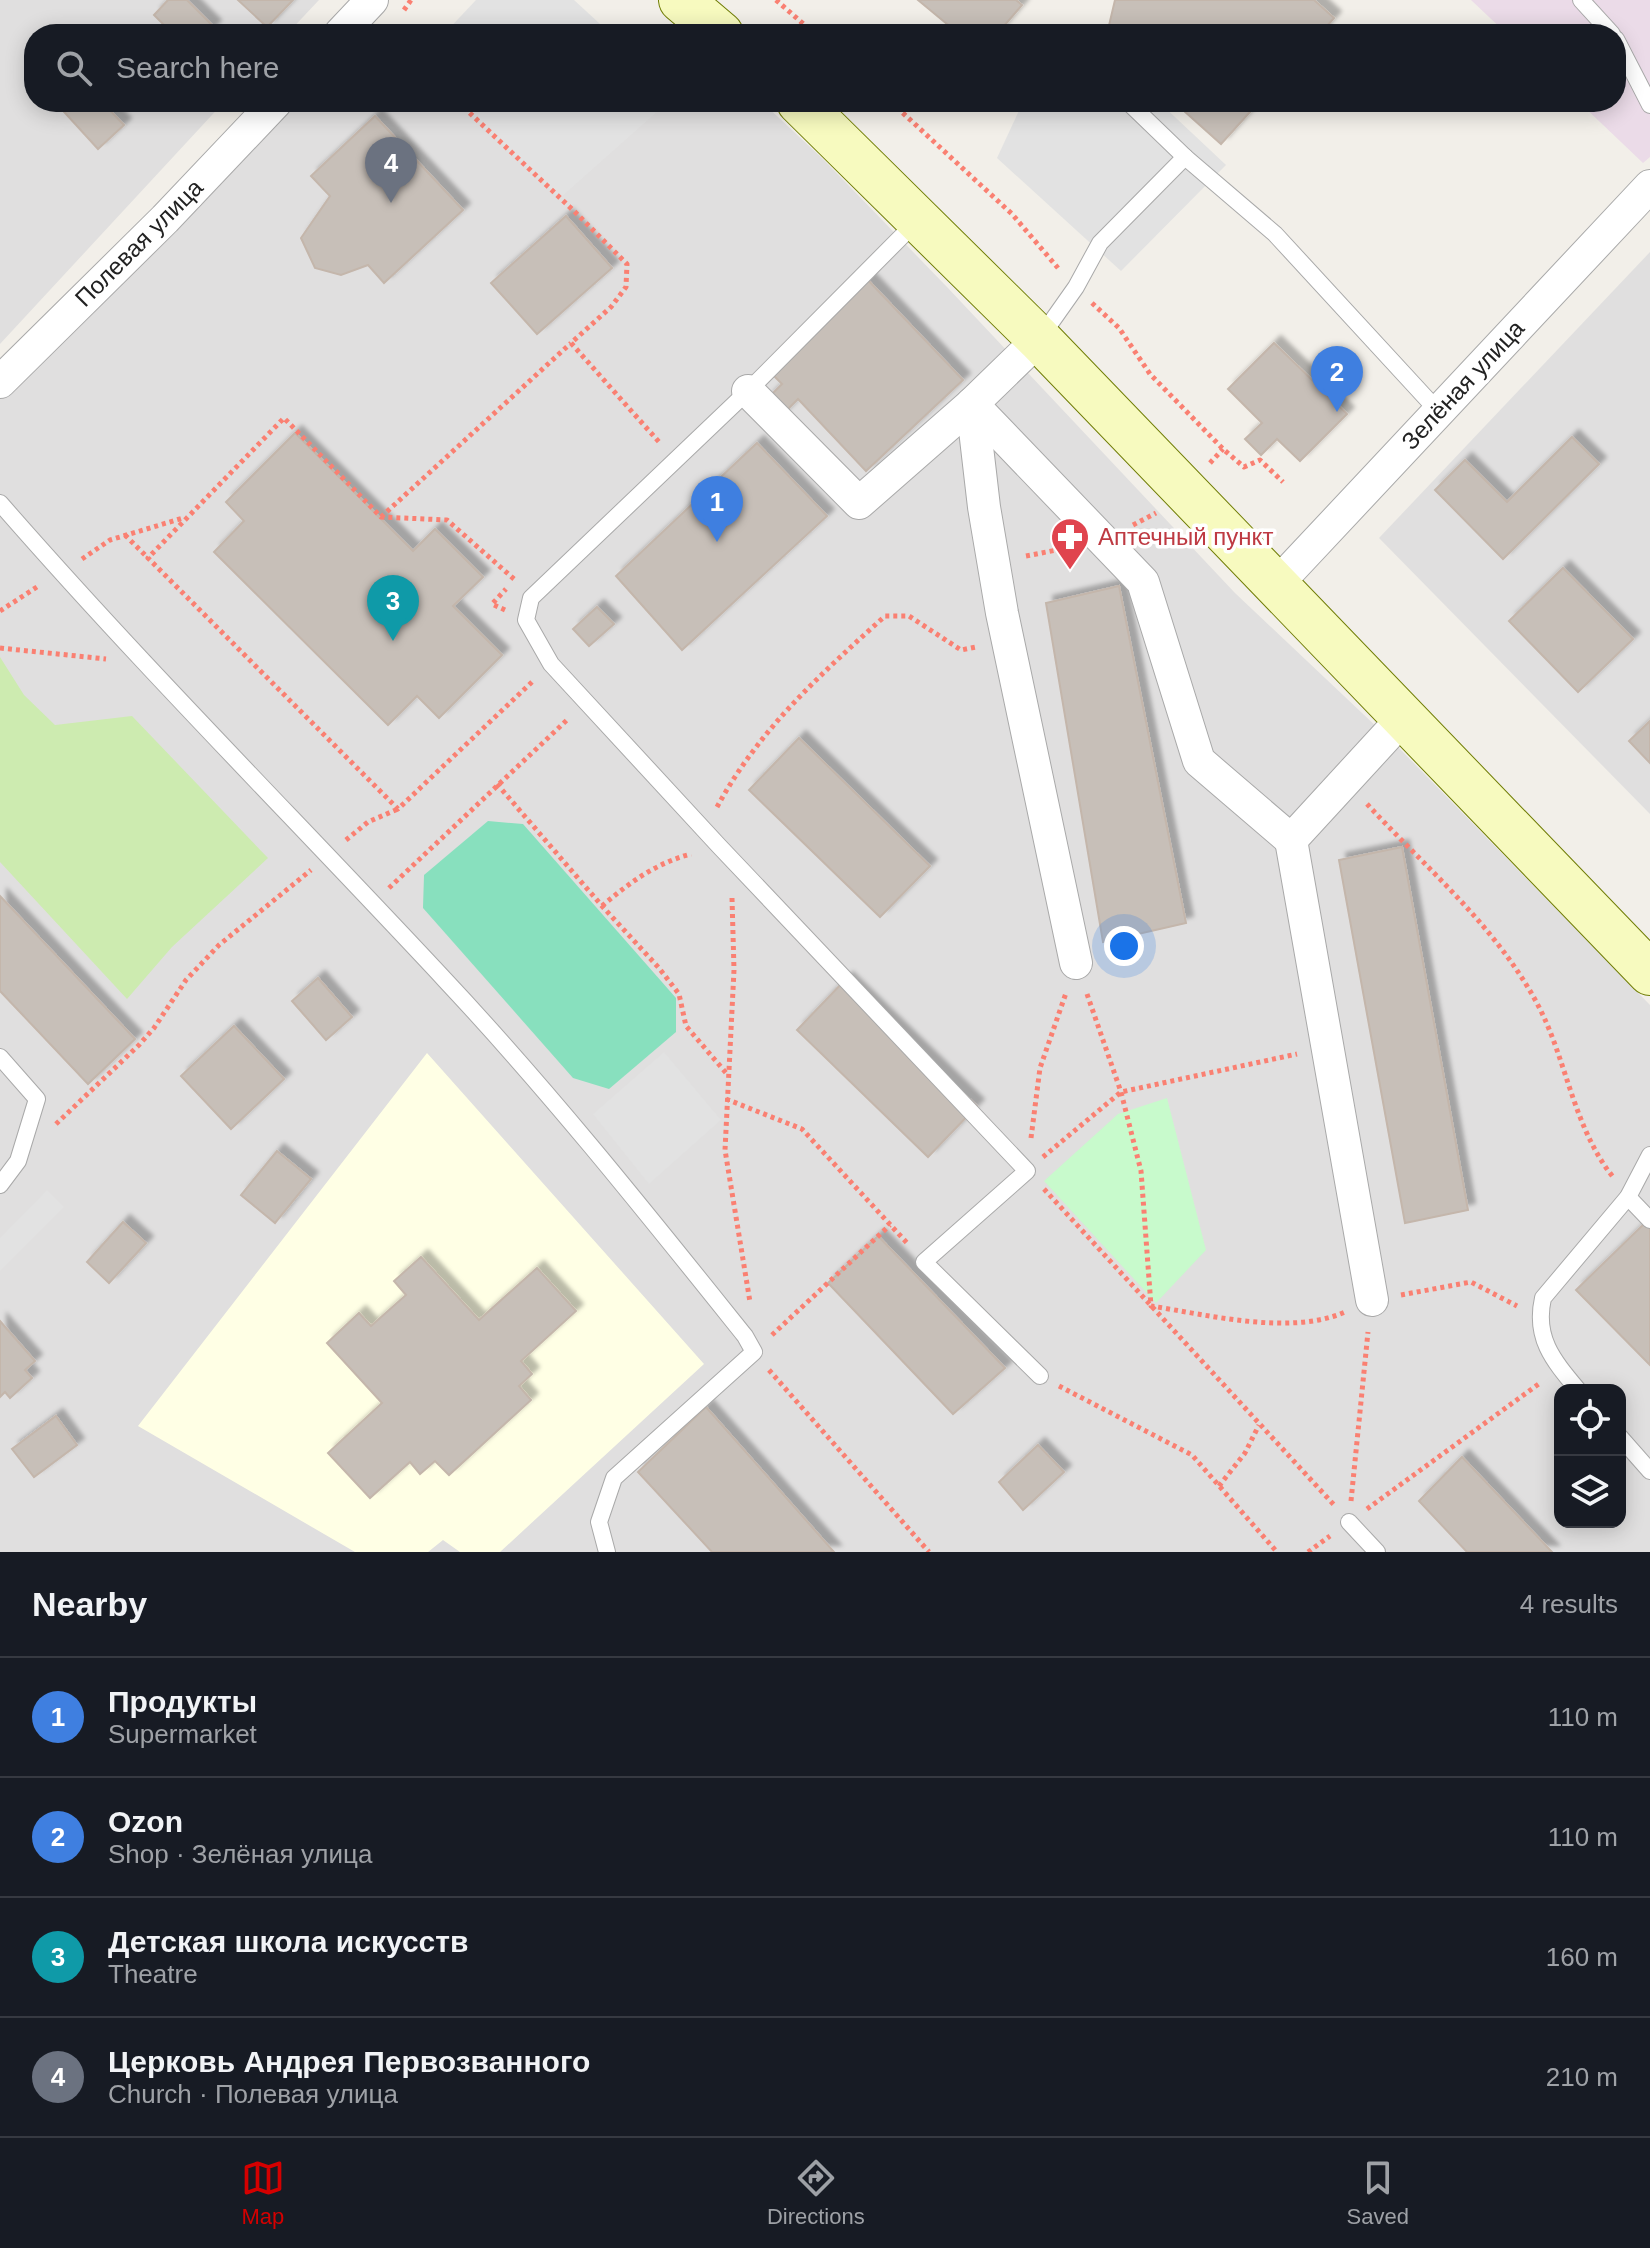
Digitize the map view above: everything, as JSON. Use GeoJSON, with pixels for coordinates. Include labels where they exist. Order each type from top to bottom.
{"type":"FeatureCollection","features":[{"type":"Feature","properties":{"kind":"main road"},"geometry":{"type":"LineString","coordinates":[[681,0],[709,24]]}},
{"type":"Feature","properties":{"kind":"main road"},"geometry":{"type":"LineString","coordinates":[[809,112],[1039,339],[1650,973]]}},
{"type":"Feature","properties":{"kind":"street"},"geometry":{"type":"LineString","coordinates":[[349,24],[372,0]]}},
{"type":"Feature","properties":{"kind":"street","name":"Полевая улица"},"geometry":{"type":"LineString","coordinates":[[0,382],[165,219],[267,112]]}},
{"type":"Feature","properties":{"kind":"street","name":"Зелёная улица"},"geometry":{"type":"LineString","coordinates":[[1277,584],[1650,186]]}},
{"type":"Feature","properties":{"kind":"street"},"geometry":{"type":"LineString","coordinates":[[748,391],[859,503],[972,404],[1039,339]]}},
{"type":"Feature","properties":{"kind":"street"},"geometry":{"type":"LineString","coordinates":[[972,404],[984,507],[1009,642],[1076,963]]}},
{"type":"Feature","properties":{"kind":"street"},"geometry":{"type":"LineString","coordinates":[[972,404],[1143,582],[1199,761],[1291,840],[1372,1300]]}},
{"type":"Feature","properties":{"kind":"street"},"geometry":{"type":"LineString","coordinates":[[1291,840],[1404,717]]}},
{"type":"Feature","properties":{"kind":"lane"},"geometry":{"type":"LineString","coordinates":[[1581,0],[1603,24]]}},
{"type":"Feature","properties":{"kind":"lane"},"geometry":{"type":"LineString","coordinates":[[1626,58],[1650,105]]}},
{"type":"Feature","properties":{"kind":"lane"},"geometry":{"type":"LineString","coordinates":[[1138,112],[1185,157],[1275,234],[1438,411]]}},
{"type":"Feature","properties":{"kind":"lane"},"geometry":{"type":"LineString","coordinates":[[1039,339],[1076,287],[1100,243],[1185,157]]}},
{"type":"Feature","properties":{"kind":"lane"},"geometry":{"type":"LineString","coordinates":[[917,221],[748,391],[531,598],[526,620],[551,664],[1027,1171],[924,1262],[1040,1376]]}},
{"type":"Feature","properties":{"kind":"lane"},"geometry":{"type":"LineString","coordinates":[[0,503],[61,573],[447,982],[607,1165],[745,1336],[754,1352],[614,1478],[599,1522],[607,1552]]}},
{"type":"Feature","properties":{"kind":"lane"},"geometry":{"type":"LineString","coordinates":[[0,1057],[37,1099],[18,1161],[0,1185]]}},
{"type":"Feature","properties":{"kind":"lane"},"geometry":{"type":"LineString","coordinates":[[1573,1384],[1546,1345],[1539,1317],[1543,1298],[1628,1197],[1650,1155]]}},
{"type":"Feature","properties":{"kind":"lane"},"geometry":{"type":"LineString","coordinates":[[1628,1197],[1650,1220]]}},
{"type":"Feature","properties":{"kind":"lane"},"geometry":{"type":"LineString","coordinates":[[1626,1444],[1650,1471]]}},
{"type":"Feature","properties":{"kind":"lane"},"geometry":{"type":"LineString","coordinates":[[1349,1522],[1377,1552]]}},
{"type":"Feature","properties":{"kind":"path"},"geometry":{"type":"LineString","coordinates":[[776,0],[804,24]]}},
{"type":"Feature","properties":{"kind":"path"},"geometry":{"type":"LineString","coordinates":[[381,517],[611,307],[626,287],[627,264],[469,112]]}},
{"type":"Feature","properties":{"kind":"path"},"geometry":{"type":"LineString","coordinates":[[571,343],[676,461]]}},
{"type":"Feature","properties":{"kind":"path"},"geometry":{"type":"LineString","coordinates":[[148,558],[284,418],[381,517],[447,520],[515,579],[492,604],[526,620]]}},
{"type":"Feature","properties":{"kind":"path"},"geometry":{"type":"LineString","coordinates":[[1223,449],[1244,467],[1260,460],[1283,482]]}},
{"type":"Feature","properties":{"kind":"path"},"geometry":{"type":"LineString","coordinates":[[0,611],[110,540],[186,517]]}},
{"type":"Feature","properties":{"kind":"path"},"geometry":{"type":"LineString","coordinates":[[125,535],[398,809]]}},
{"type":"Feature","properties":{"kind":"path"},"geometry":{"type":"LineString","coordinates":[[929,1552],[754,1352],[749,1285],[725,1150],[734,970],[732,895],[715,831],[714,813],[750,754],[784,711],[885,616],[909,616],[961,650],[1009,642]]}},
{"type":"Feature","properties":{"kind":"path"},"geometry":{"type":"LineString","coordinates":[[0,648],[98,659],[143,660]]}},
{"type":"Feature","properties":{"kind":"path"},"geometry":{"type":"LineString","coordinates":[[18,1161],[139,1045],[186,980],[219,945],[368,822],[398,809],[551,664]]}},
{"type":"Feature","properties":{"kind":"path"},"geometry":{"type":"LineString","coordinates":[[372,904],[586,702]]}},
{"type":"Feature","properties":{"kind":"path"},"geometry":{"type":"LineString","coordinates":[[1346,782],[1510,958],[1541,1011],[1578,1115],[1604,1166],[1628,1197]]}},
{"type":"Feature","properties":{"kind":"path"},"geometry":{"type":"LineString","coordinates":[[497,784],[679,994],[686,1026],[728,1075]]}},
{"type":"Feature","properties":{"kind":"path"},"geometry":{"type":"LineString","coordinates":[[602,906],[636,877],[677,857],[719,846]]}},
{"type":"Feature","properties":{"kind":"path"},"geometry":{"type":"LineString","coordinates":[[1076,963],[1121,1092],[1141,1171],[1151,1306]]}},
{"type":"Feature","properties":{"kind":"path"},"geometry":{"type":"LineString","coordinates":[[1076,963],[1040,1068],[1027,1171],[1349,1522]]}},
{"type":"Feature","properties":{"kind":"path"},"geometry":{"type":"LineString","coordinates":[[1027,1171],[1121,1092],[1327,1047]]}},
{"type":"Feature","properties":{"kind":"path"},"geometry":{"type":"LineString","coordinates":[[726,1099],[802,1129],[924,1262]]}},
{"type":"Feature","properties":{"kind":"path"},"geometry":{"type":"LineString","coordinates":[[754,1352],[890,1225]]}},
{"type":"Feature","properties":{"kind":"path"},"geometry":{"type":"LineString","coordinates":[[1151,1306],[1265,1323],[1328,1320],[1372,1300],[1471,1282],[1539,1317]]}},
{"type":"Feature","properties":{"kind":"path"},"geometry":{"type":"LineString","coordinates":[[1349,1522],[1372,1300]]}},
{"type":"Feature","properties":{"kind":"path"},"geometry":{"type":"LineString","coordinates":[[1308,1552],[1561,1368]]}},
{"type":"Feature","properties":{"kind":"path"},"geometry":{"type":"LineString","coordinates":[[1040,1376],[1192,1455],[1277,1552]]}},
{"type":"Feature","properties":{"kind":"path"},"geometry":{"type":"LineString","coordinates":[[1219,1486],[1245,1453],[1259,1425]]}},
{"type":"Feature","properties":{"kind":"shaded area"},"geometry":{"type":"Polygon","coordinates":[[[0,0],[319,0],[296,24],[24,24],[24,112],[215,112],[0,344],[0,0]]]}},
{"type":"Feature","properties":{"kind":"shaded area"},"geometry":{"type":"Polygon","coordinates":[[[476,0],[574,0],[600,24],[453,24],[476,0]]]}},
{"type":"Feature","properties":{"kind":"shaded area"},"geometry":{"type":"Polygon","coordinates":[[[1471,0],[1650,0],[1650,157],[1643,163],[1589,112],[1626,112],[1626,24],[1496,24],[1471,0]]]}},
{"type":"Feature","properties":{"kind":"shaded area"},"geometry":{"type":"Polygon","coordinates":[[[266,112],[773,112],[823,159],[947,287],[1235,593],[1399,748],[1650,1005],[1650,1552],[0,1552],[0,392],[266,112]]]}},
{"type":"Feature","properties":{"kind":"shaded area"},"geometry":{"type":"Polygon","coordinates":[[[468,112],[657,112],[560,198],[468,112]]]}},
{"type":"Feature","properties":{"kind":"shaded area"},"geometry":{"type":"Polygon","coordinates":[[[1018,112],[1170,112],[1226,165],[1121,271],[997,158],[1018,112]]]}},
{"type":"Feature","properties":{"kind":"shaded area"},"geometry":{"type":"Polygon","coordinates":[[[1650,252],[1650,814],[1379,538],[1650,252]]]}},
{"type":"Feature","properties":{"kind":"shaded area"},"geometry":{"type":"Polygon","coordinates":[[[664,1052],[721,1120],[649,1184],[593,1114],[664,1052]]]}},
{"type":"Feature","properties":{"kind":"shaded area"},"geometry":{"type":"Polygon","coordinates":[[[427,1053],[704,1364],[500,1552],[460,1552],[443,1540],[428,1552],[355,1552],[138,1426],[427,1053]]]}},
{"type":"Feature","properties":{"kind":"shaded area"},"geometry":{"type":"Polygon","coordinates":[[[47,1190],[64,1207],[0,1271],[0,1238],[47,1190]]]}},
{"type":"Feature","properties":{"kind":"green space"},"geometry":{"type":"Polygon","coordinates":[[[0,657],[24,695],[55,725],[132,716],[268,858],[172,947],[127,999],[0,862],[0,657]]]}},
{"type":"Feature","properties":{"kind":"green space"},"geometry":{"type":"Polygon","coordinates":[[[488,821],[523,824],[676,998],[676,1032],[609,1089],[573,1078],[423,908],[424,875],[488,821]]]}},
{"type":"Feature","properties":{"kind":"green space"},"geometry":{"type":"Polygon","coordinates":[[[1167,1098],[1206,1250],[1156,1303],[1044,1181],[1118,1114],[1167,1098]]]}},
{"type":"Feature","properties":{"kind":"building"},"geometry":{"type":"Polygon","coordinates":[[[168,0],[187,0],[211,24],[163,24],[154,15],[168,0]]]}},
{"type":"Feature","properties":{"kind":"building"},"geometry":{"type":"Polygon","coordinates":[[[238,0],[293,0],[270,24],[264,24],[238,0]]]}},
{"type":"Feature","properties":{"kind":"building"},"geometry":{"type":"Polygon","coordinates":[[[918,0],[1016,0],[1022,5],[1006,24],[947,24],[918,0]]]}},
{"type":"Feature","properties":{"kind":"building"},"geometry":{"type":"Polygon","coordinates":[[[1115,0],[1314,0],[1334,18],[1329,24],[1109,24],[1115,0]]]}},
{"type":"Feature","properties":{"kind":"building"},"geometry":{"type":"Polygon","coordinates":[[[64,112],[112,112],[124,125],[98,149],[64,112]]]}},
{"type":"Feature","properties":{"kind":"building"},"geometry":{"type":"Polygon","coordinates":[[[1185,112],[1250,112],[1221,144],[1185,112]]]}},
{"type":"Feature","properties":{"kind":"building"},"geometry":{"type":"Polygon","coordinates":[[[375,116],[463,210],[384,283],[368,265],[341,275],[315,268],[301,238],[330,196],[311,176],[375,116]]]}},
{"type":"Feature","properties":{"kind":"building"},"geometry":{"type":"Polygon","coordinates":[[[566,216],[612,268],[537,334],[491,283],[566,216]]]}},
{"type":"Feature","properties":{"kind":"building"},"geometry":{"type":"Polygon","coordinates":[[[865,277],[963,380],[866,471],[798,399],[781,416],[767,399],[782,384],[771,373],[865,277]]]}},
{"type":"Feature","properties":{"kind":"building"},"geometry":{"type":"Polygon","coordinates":[[[1274,343],[1347,414],[1300,461],[1277,439],[1261,455],[1245,439],[1262,423],[1228,389],[1274,343]]]}},
{"type":"Feature","properties":{"kind":"building"},"geometry":{"type":"Polygon","coordinates":[[[295,433],[413,551],[435,529],[483,577],[453,606],[502,655],[439,718],[417,696],[388,725],[214,552],[244,521],[226,502],[295,433]]]}},
{"type":"Feature","properties":{"kind":"building"},"geometry":{"type":"Polygon","coordinates":[[[1572,437],[1599,464],[1503,559],[1435,490],[1465,460],[1507,502],[1572,437]]]}},
{"type":"Feature","properties":{"kind":"building"},"geometry":{"type":"Polygon","coordinates":[[[757,443],[827,516],[682,650],[616,576],[757,443]]]}},
{"type":"Feature","properties":{"kind":"building"},"geometry":{"type":"Polygon","coordinates":[[[1563,568],[1633,639],[1578,692],[1509,621],[1563,568]]]}},
{"type":"Feature","properties":{"kind":"building"},"geometry":{"type":"Polygon","coordinates":[[[1119,586],[1186,923],[1103,942],[1046,603],[1119,586]]]}},
{"type":"Feature","properties":{"kind":"building"},"geometry":{"type":"Polygon","coordinates":[[[597,607],[614,624],[589,646],[573,629],[597,607]]]}},
{"type":"Feature","properties":{"kind":"building"},"geometry":{"type":"Polygon","coordinates":[[[1650,721],[1650,763],[1629,741],[1650,721]]]}},
{"type":"Feature","properties":{"kind":"building"},"geometry":{"type":"Polygon","coordinates":[[[799,738],[930,866],[880,917],[749,790],[799,738]]]}},
{"type":"Feature","properties":{"kind":"building"},"geometry":{"type":"Polygon","coordinates":[[[1402,847],[1468,1210],[1405,1223],[1339,860],[1402,847]]]}},
{"type":"Feature","properties":{"kind":"building"},"geometry":{"type":"Polygon","coordinates":[[[0,896],[135,1039],[88,1084],[0,991],[0,896]]]}},
{"type":"Feature","properties":{"kind":"building"},"geometry":{"type":"Polygon","coordinates":[[[318,978],[352,1017],[326,1040],[292,1001],[318,978]]]}},
{"type":"Feature","properties":{"kind":"building"},"geometry":{"type":"Polygon","coordinates":[[[846,979],[977,1106],[928,1157],[797,1030],[846,979]]]}},
{"type":"Feature","properties":{"kind":"building"},"geometry":{"type":"Polygon","coordinates":[[[234,1026],[284,1079],[231,1129],[181,1076],[234,1026]]]}},
{"type":"Feature","properties":{"kind":"building"},"geometry":{"type":"Polygon","coordinates":[[[277,1151],[311,1179],[275,1223],[241,1195],[277,1151]]]}},
{"type":"Feature","properties":{"kind":"building"},"geometry":{"type":"Polygon","coordinates":[[[1648,1220],[1650,1223],[1650,1365],[1576,1290],[1648,1220]]]}},
{"type":"Feature","properties":{"kind":"building"},"geometry":{"type":"Polygon","coordinates":[[[123,1222],[146,1243],[109,1283],[87,1262],[123,1222]]]}},
{"type":"Feature","properties":{"kind":"building"},"geometry":{"type":"Polygon","coordinates":[[[878,1236],[1005,1368],[953,1414],[828,1283],[878,1236]]]}},
{"type":"Feature","properties":{"kind":"building"},"geometry":{"type":"Polygon","coordinates":[[[421,1257],[479,1320],[537,1268],[576,1311],[521,1361],[532,1374],[519,1386],[531,1400],[449,1475],[435,1461],[420,1474],[410,1462],[370,1498],[328,1453],[382,1403],[327,1343],[359,1313],[371,1326],[406,1295],[394,1281],[421,1257]]]}},
{"type":"Feature","properties":{"kind":"building"},"geometry":{"type":"Polygon","coordinates":[[[0,1321],[35,1361],[25,1370],[32,1378],[10,1398],[5,1392],[0,1397],[0,1321]]]}},
{"type":"Feature","properties":{"kind":"building"},"geometry":{"type":"Polygon","coordinates":[[[706,1407],[834,1552],[712,1552],[638,1472],[706,1407]]]}},
{"type":"Feature","properties":{"kind":"building"},"geometry":{"type":"Polygon","coordinates":[[[56,1416],[77,1445],[34,1477],[12,1449],[56,1416]]]}},
{"type":"Feature","properties":{"kind":"building"},"geometry":{"type":"Polygon","coordinates":[[[1038,1445],[1064,1472],[1023,1510],[999,1482],[1038,1445]]]}},
{"type":"Feature","properties":{"kind":"building"},"geometry":{"type":"Polygon","coordinates":[[[1462,1457],[1552,1552],[1467,1552],[1419,1501],[1462,1457]]]}},
{"type":"Feature","properties":{"kind":"place","name":"Церковь Андрея Первозванного"},"geometry":{"type":"Point","coordinates":[391,203]}},
{"type":"Feature","properties":{"kind":"place","name":"Ozon"},"geometry":{"type":"Point","coordinates":[1337,412]}},
{"type":"Feature","properties":{"kind":"place","name":"Продукты"},"geometry":{"type":"Point","coordinates":[717,542]}},
{"type":"Feature","properties":{"kind":"place","name":"Аптечный пункт"},"geometry":{"type":"Point","coordinates":[1070,571]}},
{"type":"Feature","properties":{"kind":"place","name":"Детская школа искусств"},"geometry":{"type":"Point","coordinates":[393,641]}}]}
